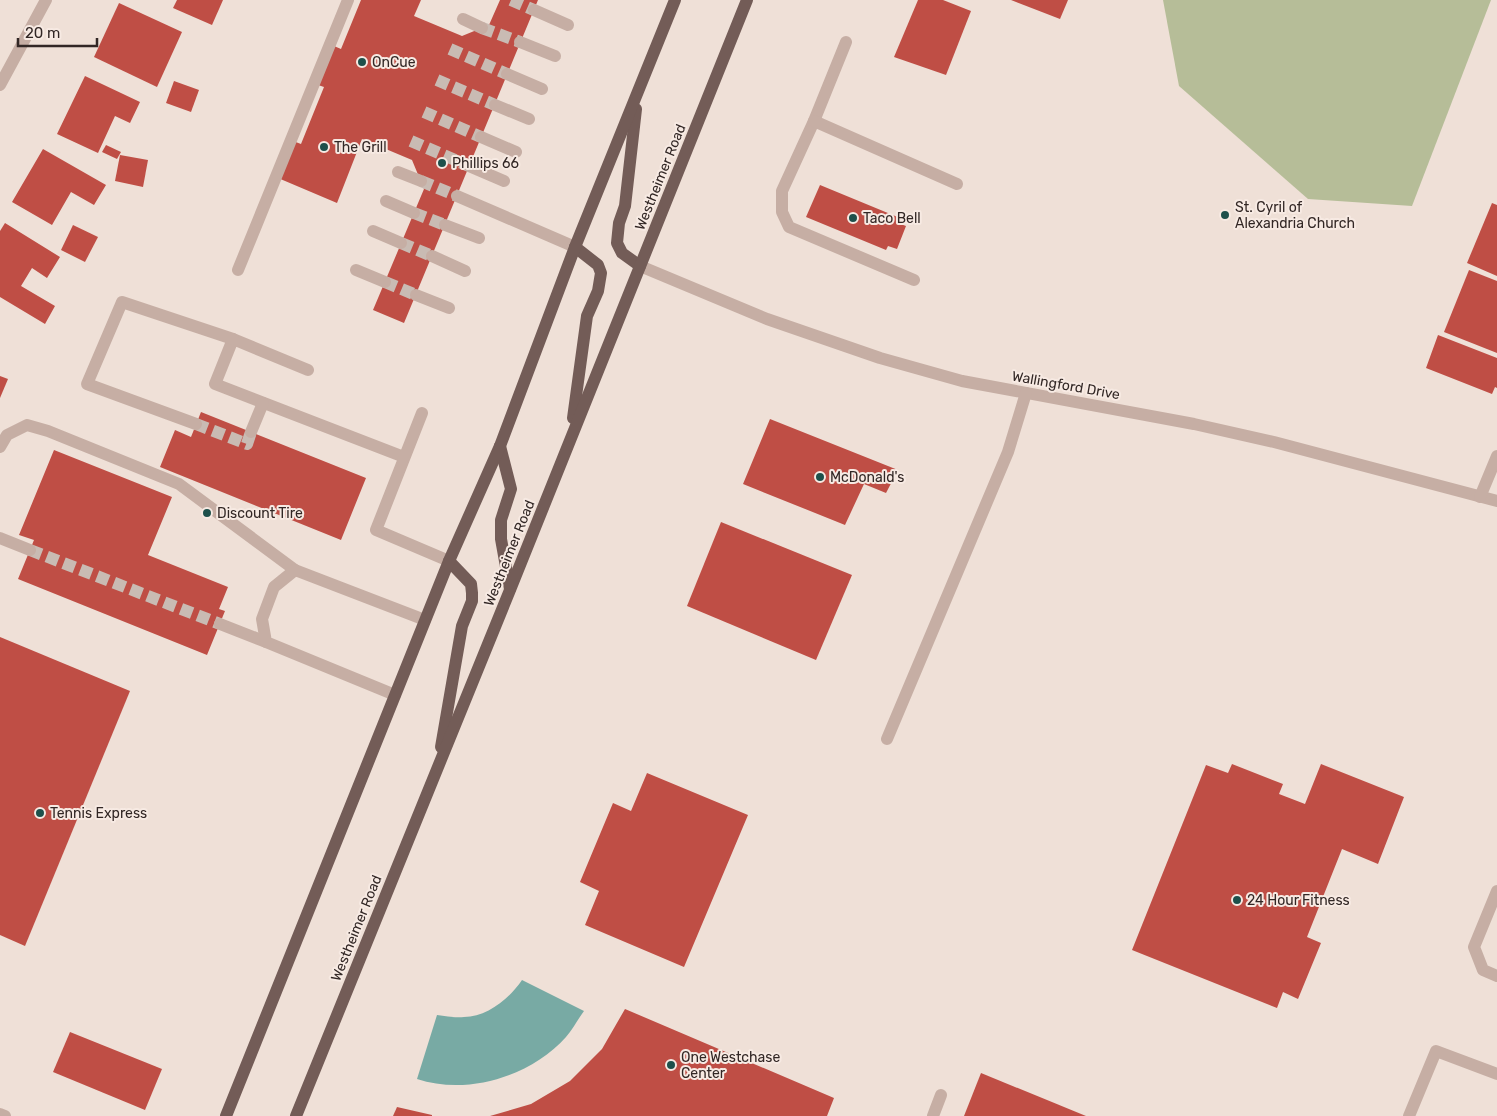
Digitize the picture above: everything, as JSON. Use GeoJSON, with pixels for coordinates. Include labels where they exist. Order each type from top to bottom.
{"type":"FeatureCollection","features":[{"type":"Feature","properties":{"kind":"main road"},"geometry":{"type":"LineString","coordinates":[[226,1116],[449,561],[500,446],[576,246],[675,0]]}},
{"type":"Feature","properties":{"kind":"main road","name":"Westheimer Road"},"geometry":{"type":"LineString","coordinates":[[296,1116],[747,0]]}},
{"type":"Feature","properties":{"kind":"main road"},"geometry":{"type":"LineString","coordinates":[[637,94],[625,206],[618,223],[616,243],[622,253],[640,266]]}},
{"type":"Feature","properties":{"kind":"main road"},"geometry":{"type":"LineString","coordinates":[[570,438],[587,316],[598,290],[600,273],[598,265],[576,246]]}},
{"type":"Feature","properties":{"kind":"main road"},"geometry":{"type":"LineString","coordinates":[[500,446],[511,489],[503,512],[501,530],[510,590]]}},
{"type":"Feature","properties":{"kind":"main road"},"geometry":{"type":"LineString","coordinates":[[436,771],[462,626],[472,601],[471,584],[449,561]]}},
{"type":"Feature","properties":{"kind":"street"},"geometry":{"type":"LineString","coordinates":[[0,85],[46,0]]}},
{"type":"Feature","properties":{"kind":"street"},"geometry":{"type":"LineString","coordinates":[[238,270],[348,0]]}},
{"type":"Feature","properties":{"kind":"street"},"geometry":{"type":"LineString","coordinates":[[534,10],[568,25]]}},
{"type":"Feature","properties":{"kind":"street"},"geometry":{"type":"LineString","coordinates":[[463,19],[482,28]]}},
{"type":"Feature","properties":{"kind":"street"},"geometry":{"type":"LineString","coordinates":[[520,42],[556,56]]}},
{"type":"Feature","properties":{"kind":"street"},"geometry":{"type":"LineString","coordinates":[[846,42],[814,121],[782,191],[782,212],[789,227],[914,280]]}},
{"type":"Feature","properties":{"kind":"street"},"geometry":{"type":"LineString","coordinates":[[507,74],[542,89]]}},
{"type":"Feature","properties":{"kind":"street"},"geometry":{"type":"LineString","coordinates":[[495,105],[529,119]]}},
{"type":"Feature","properties":{"kind":"street"},"geometry":{"type":"LineString","coordinates":[[814,121],[956,184]]}},
{"type":"Feature","properties":{"kind":"street"},"geometry":{"type":"LineString","coordinates":[[481,137],[516,152]]}},
{"type":"Feature","properties":{"kind":"street"},"geometry":{"type":"LineString","coordinates":[[469,166],[504,181]]}},
{"type":"Feature","properties":{"kind":"street"},"geometry":{"type":"LineString","coordinates":[[398,172],[421,181]]}},
{"type":"Feature","properties":{"kind":"street"},"geometry":{"type":"LineString","coordinates":[[457,196],[576,246]]}},
{"type":"Feature","properties":{"kind":"street"},"geometry":{"type":"LineString","coordinates":[[386,201],[414,213]]}},
{"type":"Feature","properties":{"kind":"street"},"geometry":{"type":"LineString","coordinates":[[445,225],[479,238]]}},
{"type":"Feature","properties":{"kind":"street"},"geometry":{"type":"LineString","coordinates":[[373,231],[401,243]]}},
{"type":"Feature","properties":{"kind":"street"},"geometry":{"type":"LineString","coordinates":[[432,256],[466,271]]}},
{"type":"Feature","properties":{"kind":"street","name":"Wallingford Drive"},"geometry":{"type":"LineString","coordinates":[[640,266],[767,319],[880,358],[962,381],[1194,424],[1265,440],[1497,501]]}},
{"type":"Feature","properties":{"kind":"street"},"geometry":{"type":"LineString","coordinates":[[356,270],[385,282]]}},
{"type":"Feature","properties":{"kind":"street"},"geometry":{"type":"LineString","coordinates":[[416,295],[450,308]]}},
{"type":"Feature","properties":{"kind":"street"},"geometry":{"type":"LineString","coordinates":[[196,424],[87,384],[122,302],[233,339],[308,370]]}},
{"type":"Feature","properties":{"kind":"street"},"geometry":{"type":"LineString","coordinates":[[233,339],[215,384],[404,457]]}},
{"type":"Feature","properties":{"kind":"street"},"geometry":{"type":"LineString","coordinates":[[887,739],[1008,452],[1026,393]]}},
{"type":"Feature","properties":{"kind":"street"},"geometry":{"type":"LineString","coordinates":[[251,432],[263,403]]}},
{"type":"Feature","properties":{"kind":"street"},"geometry":{"type":"LineString","coordinates":[[422,413],[376,530],[449,561]]}},
{"type":"Feature","properties":{"kind":"street"},"geometry":{"type":"LineString","coordinates":[[0,447],[7,435],[28,424],[179,484],[296,570],[425,620]]}},
{"type":"Feature","properties":{"kind":"street"},"geometry":{"type":"LineString","coordinates":[[1480,497],[1497,456]]}},
{"type":"Feature","properties":{"kind":"street"},"geometry":{"type":"LineString","coordinates":[[0,538],[30,550]]}},
{"type":"Feature","properties":{"kind":"street"},"geometry":{"type":"LineString","coordinates":[[266,642],[262,619],[274,587],[296,570]]}},
{"type":"Feature","properties":{"kind":"street"},"geometry":{"type":"LineString","coordinates":[[220,624],[395,696]]}},
{"type":"Feature","properties":{"kind":"street"},"geometry":{"type":"LineString","coordinates":[[1497,891],[1474,947],[1483,970],[1497,976]]}},
{"type":"Feature","properties":{"kind":"street"},"geometry":{"type":"LineString","coordinates":[[1409,1116],[1436,1051],[1497,1074]]}},
{"type":"Feature","properties":{"kind":"street"},"geometry":{"type":"LineString","coordinates":[[933,1116],[941,1095]]}},
{"type":"Feature","properties":{"kind":"street"},"geometry":{"type":"LineString","coordinates":[[0,1114],[5,1116]]}},
{"type":"Feature","properties":{"kind":"green space"},"geometry":{"type":"Polygon","coordinates":[[[1163,0],[1491,0],[1412,206],[1308,199],[1179,86],[1163,0]]]}},
{"type":"Feature","properties":{"kind":"water"},"geometry":{"type":"Polygon","coordinates":[[[522,980],[584,1011],[569,1034],[552,1051],[517,1072],[497,1079],[457,1085],[437,1084],[417,1079],[437,1015],[461,1017],[481,1014],[504,1000],[522,980]]]}},
{"type":"Feature","properties":{"kind":"building"},"geometry":{"type":"Polygon","coordinates":[[[177,0],[223,0],[212,25],[173,8],[177,0]]]}},
{"type":"Feature","properties":{"kind":"building","name":"Phillips 66"},"geometry":{"type":"Polygon","coordinates":[[[361,0],[421,0],[414,16],[462,36],[489,25],[500,0],[538,0],[404,323],[373,310],[424,189],[412,160],[362,139],[337,203],[278,178],[293,141],[301,144],[324,87],[318,85],[334,46],[341,49],[361,0]]]}},
{"type":"Feature","properties":{"kind":"building"},"geometry":{"type":"Polygon","coordinates":[[[918,0],[943,0],[971,11],[946,75],[894,57],[918,0]]]}},
{"type":"Feature","properties":{"kind":"building"},"geometry":{"type":"Polygon","coordinates":[[[1011,0],[1068,0],[1060,19],[1011,0]]]}},
{"type":"Feature","properties":{"kind":"building"},"geometry":{"type":"Polygon","coordinates":[[[119,3],[182,32],[157,87],[94,57],[119,3]]]}},
{"type":"Feature","properties":{"kind":"building"},"geometry":{"type":"Polygon","coordinates":[[[85,76],[140,102],[130,123],[115,116],[98,153],[57,134],[85,76]]]}},
{"type":"Feature","properties":{"kind":"building"},"geometry":{"type":"Polygon","coordinates":[[[174,81],[199,90],[191,112],[166,103],[174,81]]]}},
{"type":"Feature","properties":{"kind":"building"},"geometry":{"type":"Polygon","coordinates":[[[106,145],[121,152],[117,159],[102,152],[106,145]]]}},
{"type":"Feature","properties":{"kind":"building"},"geometry":{"type":"Polygon","coordinates":[[[43,149],[106,185],[94,205],[71,192],[52,225],[12,202],[43,149]]]}},
{"type":"Feature","properties":{"kind":"building"},"geometry":{"type":"Polygon","coordinates":[[[120,155],[148,160],[143,187],[115,181],[120,155]]]}},
{"type":"Feature","properties":{"kind":"building","name":"Taco Bell"},"geometry":{"type":"Polygon","coordinates":[[[820,185],[900,218],[898,223],[906,226],[897,249],[888,246],[886,250],[806,217],[820,185]]]}},
{"type":"Feature","properties":{"kind":"building"},"geometry":{"type":"Polygon","coordinates":[[[1492,203],[1497,205],[1497,276],[1467,263],[1492,203]]]}},
{"type":"Feature","properties":{"kind":"building"},"geometry":{"type":"Polygon","coordinates":[[[5,223],[60,257],[47,278],[32,268],[21,286],[55,306],[45,324],[0,297],[0,231],[5,223]]]}},
{"type":"Feature","properties":{"kind":"building"},"geometry":{"type":"Polygon","coordinates":[[[73,225],[98,237],[85,262],[61,250],[73,225]]]}},
{"type":"Feature","properties":{"kind":"building"},"geometry":{"type":"Polygon","coordinates":[[[1469,270],[1497,281],[1497,353],[1444,332],[1469,270]]]}},
{"type":"Feature","properties":{"kind":"building"},"geometry":{"type":"Polygon","coordinates":[[[1438,335],[1497,358],[1497,388],[1495,387],[1492,394],[1426,368],[1438,335]]]}},
{"type":"Feature","properties":{"kind":"building"},"geometry":{"type":"Polygon","coordinates":[[[0,376],[8,379],[0,398],[0,376]]]}},
{"type":"Feature","properties":{"kind":"building"},"geometry":{"type":"Polygon","coordinates":[[[201,412],[366,478],[341,540],[160,467],[175,430],[191,437],[201,412]]]}},
{"type":"Feature","properties":{"kind":"building","name":"McDonald's"},"geometry":{"type":"Polygon","coordinates":[[[770,419],[898,470],[886,493],[864,484],[845,525],[743,484],[770,419]]]}},
{"type":"Feature","properties":{"kind":"building"},"geometry":{"type":"Polygon","coordinates":[[[54,450],[172,497],[148,555],[228,587],[219,609],[225,611],[207,655],[18,579],[34,540],[19,535],[54,450]]]}},
{"type":"Feature","properties":{"kind":"building"},"geometry":{"type":"Polygon","coordinates":[[[721,522],[852,575],[816,660],[687,606],[721,522]]]}},
{"type":"Feature","properties":{"kind":"building","name":"Tennis Express"},"geometry":{"type":"Polygon","coordinates":[[[0,637],[130,691],[25,946],[0,935],[0,637]]]}},
{"type":"Feature","properties":{"kind":"building","name":"24 Hour Fitness"},"geometry":{"type":"Polygon","coordinates":[[[1232,764],[1283,784],[1279,794],[1305,804],[1321,764],[1404,797],[1378,864],[1342,849],[1307,937],[1321,943],[1298,999],[1283,992],[1277,1008],[1132,950],[1206,765],[1228,773],[1232,764]]]}},
{"type":"Feature","properties":{"kind":"building"},"geometry":{"type":"Polygon","coordinates":[[[647,773],[748,815],[684,967],[585,925],[599,891],[580,882],[613,803],[631,811],[647,773]]]}},
{"type":"Feature","properties":{"kind":"building","name":"One Westchase Center"},"geometry":{"type":"Polygon","coordinates":[[[625,1009],[834,1098],[827,1116],[490,1116],[531,1104],[570,1081],[602,1049],[625,1009]]]}},
{"type":"Feature","properties":{"kind":"building"},"geometry":{"type":"Polygon","coordinates":[[[70,1032],[162,1069],[145,1110],[53,1072],[70,1032]]]}},
{"type":"Feature","properties":{"kind":"building"},"geometry":{"type":"Polygon","coordinates":[[[981,1073],[1086,1116],[964,1116],[981,1073]]]}},
{"type":"Feature","properties":{"kind":"building"},"geometry":{"type":"Polygon","coordinates":[[[397,1107],[432,1115],[432,1116],[393,1116],[397,1107]]]}},
{"type":"Feature","properties":{"kind":"tunnel"},"geometry":{"type":"LineString","coordinates":[[511,0],[534,10]]}},
{"type":"Feature","properties":{"kind":"tunnel"},"geometry":{"type":"LineString","coordinates":[[482,28],[520,42]]}},
{"type":"Feature","properties":{"kind":"tunnel"},"geometry":{"type":"LineString","coordinates":[[450,49],[507,74]]}},
{"type":"Feature","properties":{"kind":"tunnel"},"geometry":{"type":"LineString","coordinates":[[437,80],[495,105]]}},
{"type":"Feature","properties":{"kind":"tunnel"},"geometry":{"type":"LineString","coordinates":[[424,112],[481,137]]}},
{"type":"Feature","properties":{"kind":"tunnel"},"geometry":{"type":"LineString","coordinates":[[411,141],[469,166]]}},
{"type":"Feature","properties":{"kind":"tunnel"},"geometry":{"type":"LineString","coordinates":[[421,181],[457,196]]}},
{"type":"Feature","properties":{"kind":"tunnel"},"geometry":{"type":"LineString","coordinates":[[414,213],[445,225]]}},
{"type":"Feature","properties":{"kind":"tunnel"},"geometry":{"type":"LineString","coordinates":[[401,243],[432,256]]}},
{"type":"Feature","properties":{"kind":"tunnel"},"geometry":{"type":"LineString","coordinates":[[385,282],[416,295]]}},
{"type":"Feature","properties":{"kind":"tunnel"},"geometry":{"type":"LineString","coordinates":[[196,424],[247,444],[251,432]]}},
{"type":"Feature","properties":{"kind":"tunnel"},"geometry":{"type":"LineString","coordinates":[[30,550],[220,624]]}},
{"type":"Feature","properties":{"kind":"place","name":"OnCue"},"geometry":{"type":"Point","coordinates":[362,62]}},
{"type":"Feature","properties":{"kind":"place","name":"The Grill"},"geometry":{"type":"Point","coordinates":[324,147]}},
{"type":"Feature","properties":{"kind":"place","name":"Phillips 66"},"geometry":{"type":"Point","coordinates":[442,163]}},
{"type":"Feature","properties":{"kind":"place","name":"St. Cyril of Alexandria Church"},"geometry":{"type":"Point","coordinates":[1225,215]}},
{"type":"Feature","properties":{"kind":"place","name":"Taco Bell"},"geometry":{"type":"Point","coordinates":[853,218]}},
{"type":"Feature","properties":{"kind":"place","name":"McDonald's"},"geometry":{"type":"Point","coordinates":[820,477]}},
{"type":"Feature","properties":{"kind":"place","name":"Discount Tire"},"geometry":{"type":"Point","coordinates":[207,513]}},
{"type":"Feature","properties":{"kind":"place","name":"Tennis Express"},"geometry":{"type":"Point","coordinates":[40,813]}},
{"type":"Feature","properties":{"kind":"place","name":"24 Hour Fitness"},"geometry":{"type":"Point","coordinates":[1237,900]}},
{"type":"Feature","properties":{"kind":"place","name":"One Westchase Center"},"geometry":{"type":"Point","coordinates":[671,1065]}}]}
